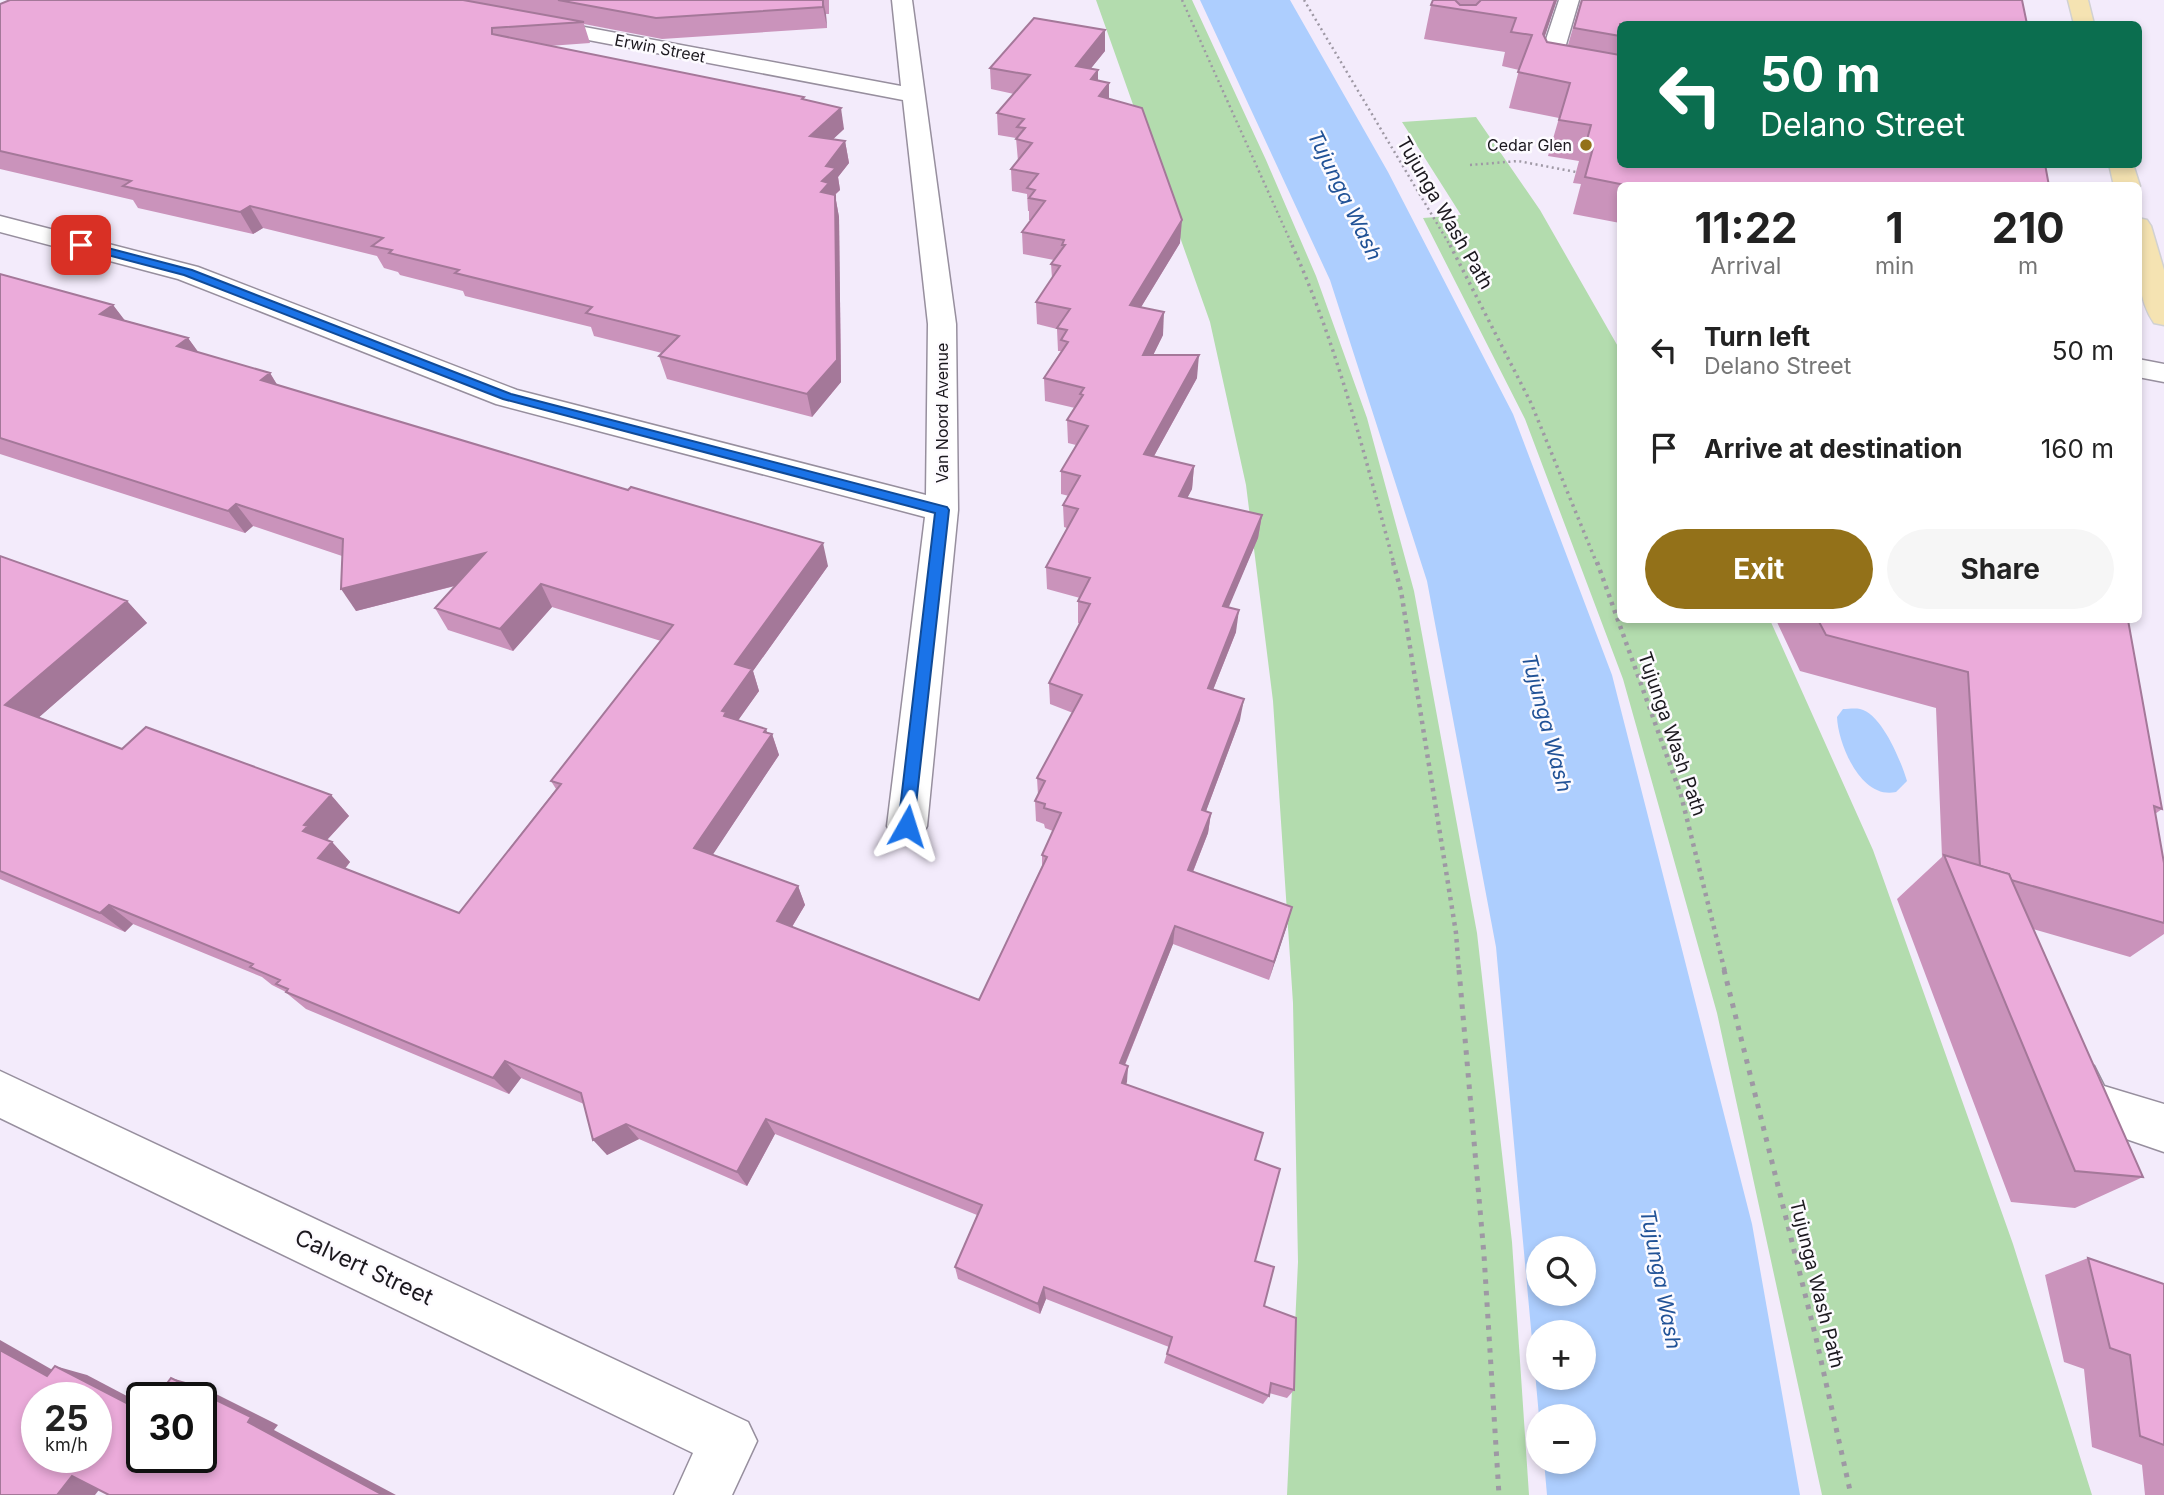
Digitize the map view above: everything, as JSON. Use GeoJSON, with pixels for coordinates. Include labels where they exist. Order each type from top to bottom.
{"type":"FeatureCollection","features":[{"type":"Feature","properties":{"kind":"main road"},"geometry":{"type":"LineString","coordinates":[[2078,0],[2083,21]]}},
{"type":"Feature","properties":{"kind":"main road"},"geometry":{"type":"LineString","coordinates":[[2142,240],[2164,317]]}},
{"type":"Feature","properties":{"kind":"street","name":"Van Noord Avenue"},"geometry":{"type":"LineString","coordinates":[[902,0],[942,324],[942,510],[907,826]]}},
{"type":"Feature","properties":{"kind":"street"},"geometry":{"type":"LineString","coordinates":[[1569,0],[1547,70],[1617,82]]}},
{"type":"Feature","properties":{"kind":"street","name":"Erwin Street"},"geometry":{"type":"LineString","coordinates":[[517,21],[912,96]]}},
{"type":"Feature","properties":{"kind":"street"},"geometry":{"type":"LineString","coordinates":[[0,224],[188,273],[507,397],[942,510]]}},
{"type":"Feature","properties":{"kind":"street"},"geometry":{"type":"LineString","coordinates":[[2142,369],[2164,373]]}},
{"type":"Feature","properties":{"kind":"street"},"geometry":{"type":"LineString","coordinates":[[2060,1045],[2088,1104],[2164,1128]]}},
{"type":"Feature","properties":{"kind":"street","name":"Calvert Street"},"geometry":{"type":"LineString","coordinates":[[0,1094],[729,1441],[702,1495]]}},
{"type":"Feature","properties":{"kind":"path"},"geometry":{"type":"LineString","coordinates":[[1182,0],[1306,276],[1356,424],[1401,591],[1456,933],[1484,1255],[1499,1495]]}},
{"type":"Feature","properties":{"kind":"path","name":"Tujunga Wash Path"},"geometry":{"type":"LineString","coordinates":[[1304,0],[1464,269],[1531,403],[1592,549],[1617,618]]}},
{"type":"Feature","properties":{"kind":"path"},"geometry":{"type":"LineString","coordinates":[[1470,165],[1518,161],[1576,172]]}},
{"type":"Feature","properties":{"kind":"path","name":"Tujunga Wash Path"},"geometry":{"type":"LineString","coordinates":[[1619,623],[1681,795],[1816,1338],[1851,1495]]}},
{"type":"Feature","properties":{"kind":"green space"},"geometry":{"type":"Polygon","coordinates":[[[1096,0],[1192,0],[1316,276],[1367,418],[1414,591],[1477,933],[1512,1242],[1529,1495],[1287,1495],[1298,1262],[1293,1003],[1273,701],[1246,485],[1210,322],[1096,0]]]}},
{"type":"Feature","properties":{"kind":"green space"},"geometry":{"type":"Polygon","coordinates":[[[1476,117],[1540,210],[1617,345],[1617,623],[1771,623],[1873,850],[2013,1244],[2092,1495],[1822,1495],[1717,1013],[1623,679],[1525,419],[1423,218],[1461,215],[1402,122],[1476,117]]]}},
{"type":"Feature","properties":{"kind":"water","name":"Tujunga Wash"},"geometry":{"type":"Polygon","coordinates":[[[1200,0],[1290,0],[1388,172],[1513,414],[1612,675],[1752,1224],[1800,1495],[1547,1495],[1545,1474],[1596,1474],[1596,1404],[1538,1404],[1537,1390],[1596,1390],[1596,1320],[1530,1320],[1529,1306],[1596,1306],[1596,1236],[1526,1236],[1526,1274],[1496,947],[1427,581],[1330,280],[1200,0]]]}},
{"type":"Feature","properties":{"kind":"water"},"geometry":{"type":"Polygon","coordinates":[[[1843,709],[1860,709],[1868,713],[1883,729],[1907,781],[1896,792],[1883,792],[1872,787],[1854,768],[1838,728],[1837,717],[1843,709]]]}},
{"type":"Feature","properties":{"kind":"building"},"geometry":{"type":"Polygon","coordinates":[[[10,0],[463,0],[584,22],[492,28],[492,34],[804,97],[802,99],[841,108],[810,136],[845,141],[826,166],[836,168],[822,181],[829,183],[821,192],[835,195],[837,360],[807,394],[659,356],[679,336],[586,313],[592,307],[455,273],[459,270],[389,253],[392,250],[372,246],[383,238],[250,206],[240,212],[123,186],[131,181],[0,151],[0,4],[10,0]]]}},
{"type":"Feature","properties":{"kind":"building"},"geometry":{"type":"Polygon","coordinates":[[[558,0],[823,0],[823,7],[656,18],[558,0]]]}},
{"type":"Feature","properties":{"kind":"building"},"geometry":{"type":"Polygon","coordinates":[[[1433,0],[1455,0],[1460,5],[1476,5],[1481,0],[1555,0],[1543,34],[1547,42],[1617,54],[1617,168],[2046,168],[2048,182],[1617,183],[1585,177],[1593,148],[1585,147],[1591,125],[1559,120],[1570,83],[1518,72],[1532,35],[1511,32],[1516,18],[1431,5],[1433,0]]]}},
{"type":"Feature","properties":{"kind":"building"},"geometry":{"type":"Polygon","coordinates":[[[1582,0],[2022,0],[2026,21],[1617,21],[1617,35],[1574,28],[1582,0]]]}},
{"type":"Feature","properties":{"kind":"building"},"geometry":{"type":"Polygon","coordinates":[[[1034,18],[1105,30],[1076,66],[1098,70],[1091,79],[1109,83],[1099,96],[1142,108],[1182,220],[1130,305],[1164,312],[1143,355],[1199,355],[1144,454],[1194,466],[1179,496],[1262,515],[1223,606],[1239,610],[1208,688],[1244,699],[1202,810],[1211,813],[1188,870],[1292,907],[1274,962],[1175,926],[1120,1063],[1128,1066],[1122,1083],[1263,1133],[1255,1160],[1280,1169],[1255,1261],[1274,1267],[1264,1306],[1296,1318],[1294,1390],[1271,1383],[1269,1396],[1167,1354],[1172,1337],[1044,1287],[1038,1304],[955,1267],[982,1205],[766,1119],[737,1172],[626,1124],[593,1140],[581,1093],[505,1061],[493,1078],[286,992],[288,989],[276,984],[280,980],[250,967],[253,964],[109,905],[100,913],[0,871],[0,556],[127,601],[5,705],[122,749],[146,727],[331,795],[304,825],[308,826],[303,831],[332,842],[318,858],[459,913],[561,784],[551,781],[673,625],[541,584],[500,629],[435,608],[485,553],[341,589],[343,539],[236,504],[228,511],[0,438],[0,274],[113,305],[100,314],[188,338],[177,346],[270,373],[261,380],[628,490],[631,487],[823,543],[735,664],[752,669],[722,711],[726,712],[724,716],[766,729],[764,732],[772,734],[694,848],[798,886],[777,921],[979,1000],[1047,857],[1042,855],[1061,813],[1044,808],[1045,804],[1035,801],[1045,781],[1037,778],[1082,695],[1049,683],[1090,604],[1078,601],[1090,578],[1046,567],[1078,509],[1063,505],[1080,476],[1061,471],[1088,426],[1067,420],[1083,395],[1080,394],[1084,388],[1044,378],[1068,342],[1061,340],[1067,330],[1057,328],[1070,309],[1036,302],[1060,266],[1051,264],[1065,245],[1062,245],[1064,240],[1022,232],[1045,201],[1029,198],[1035,190],[1027,188],[1038,174],[1011,169],[1032,143],[1016,139],[1025,128],[1017,127],[1024,119],[997,113],[1030,75],[990,68],[1034,18]]]}},
{"type":"Feature","properties":{"kind":"building"},"geometry":{"type":"Polygon","coordinates":[[[1820,623],[2129,623],[2162,809],[2154,806],[2164,863],[2164,923],[2011,880],[2009,874],[1980,866],[1968,672],[1826,635],[1820,623]]]}},
{"type":"Feature","properties":{"kind":"building"},"geometry":{"type":"Polygon","coordinates":[[[1944,855],[2009,874],[2143,1177],[2075,1171],[1944,855]]]}},
{"type":"Feature","properties":{"kind":"building"},"geometry":{"type":"Polygon","coordinates":[[[2088,1258],[2164,1284],[2164,1445],[2140,1436],[2130,1355],[2110,1348],[2088,1258]]]}},
{"type":"Feature","properties":{"kind":"building"},"geometry":{"type":"Polygon","coordinates":[[[0,1350],[47,1376],[55,1366],[86,1382],[21,1382],[21,1473],[112,1473],[112,1395],[126,1403],[126,1473],[217,1473],[217,1400],[251,1417],[248,1422],[383,1495],[109,1495],[72,1476],[57,1495],[0,1495],[0,1350]]]}},
{"type":"Feature","properties":{"kind":"place","name":"Cedar Glen"},"geometry":{"type":"Point","coordinates":[1586,145]}},
{"type":"Feature","properties":{"kind":"route"},"geometry":{"type":"LineString","coordinates":[[81,245],[188,273],[507,397],[942,510],[907,826]]}}]}
